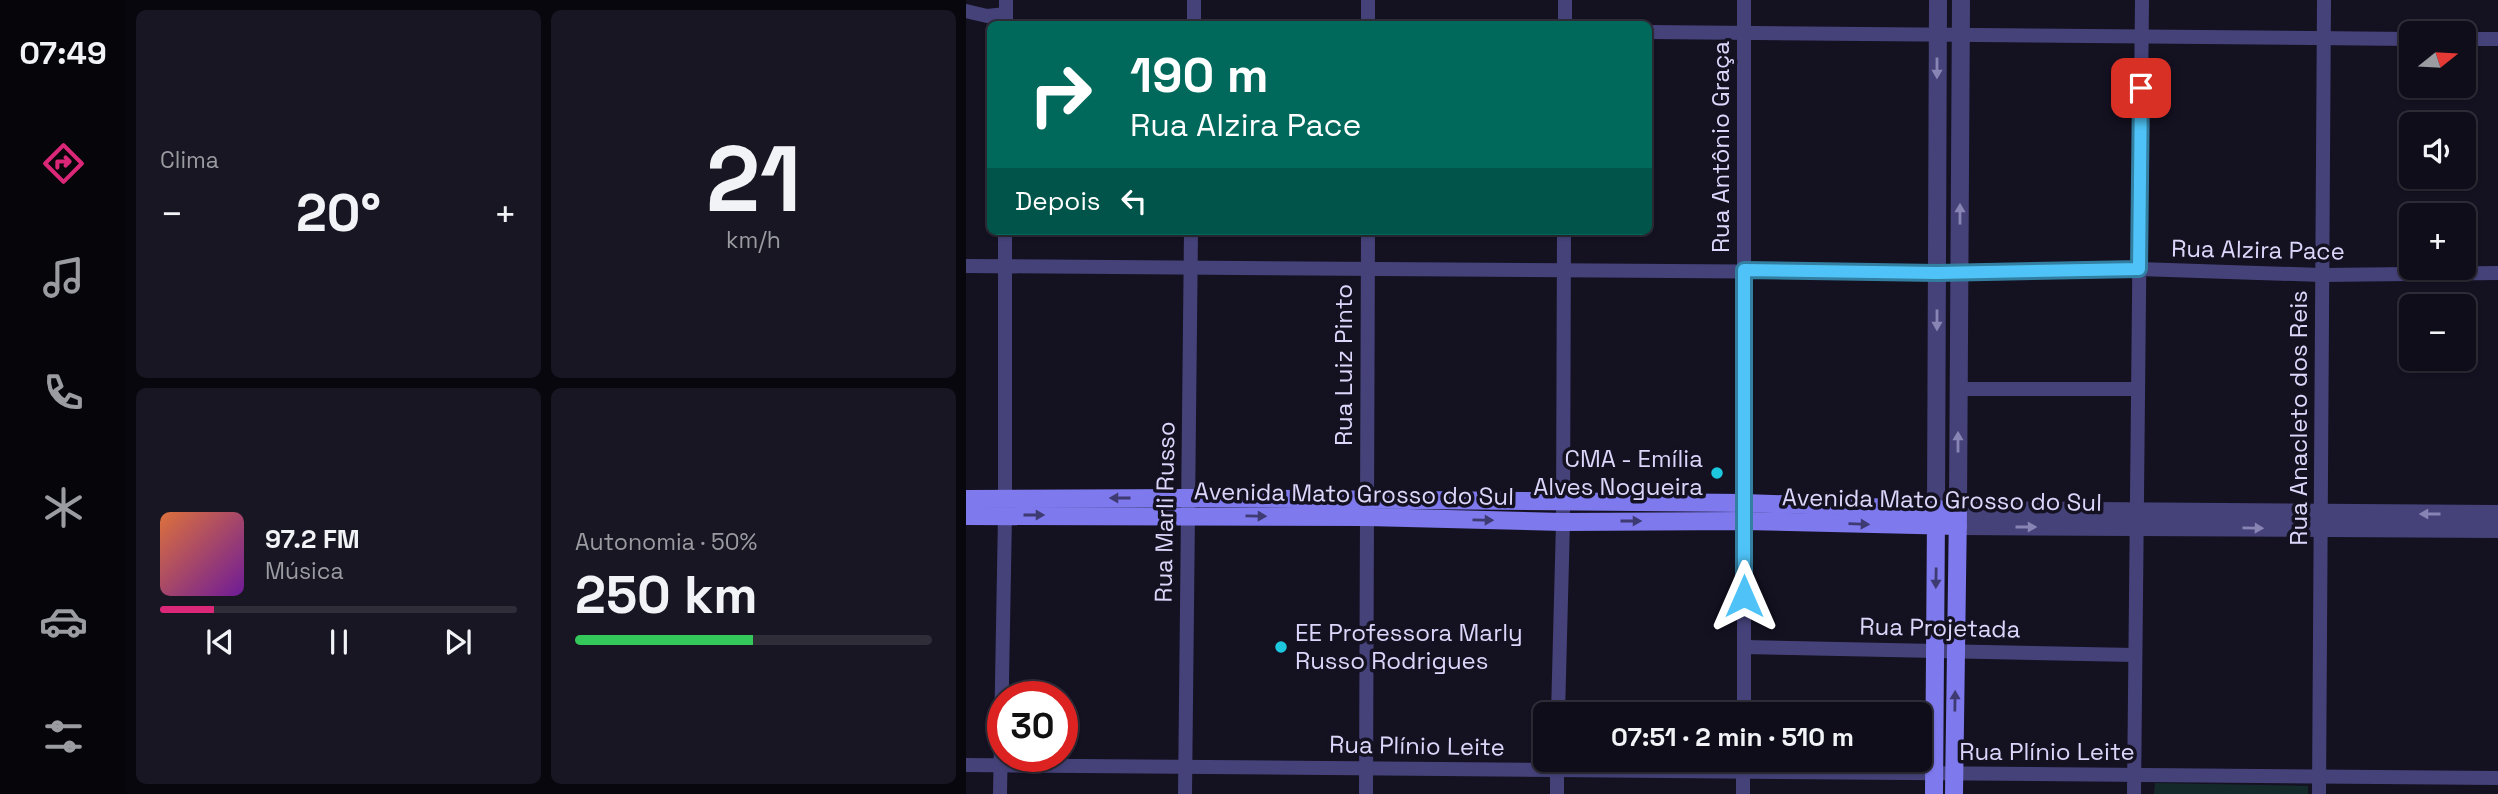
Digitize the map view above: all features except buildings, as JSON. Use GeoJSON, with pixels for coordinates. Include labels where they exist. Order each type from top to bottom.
{"type":"FeatureCollection","features":[{"type":"Feature","properties":{"kind":"main road","name":"Avenida Mato Grosso do Sul"},"geometry":{"type":"LineString","coordinates":[[966,499],[1005,507],[1367,508],[1563,501],[1744,512],[1958,518]]}},
{"type":"Feature","properties":{"kind":"main road","name":"Avenida Mato Grosso do Sul"},"geometry":{"type":"LineString","coordinates":[[966,516],[1005,507]]}},
{"type":"Feature","properties":{"kind":"main road","name":"Avenida Mato Grosso do Sul"},"geometry":{"type":"LineString","coordinates":[[1367,508],[1563,522],[1744,512]]}},
{"type":"Feature","properties":{"kind":"main road"},"geometry":{"type":"LineString","coordinates":[[1934,794],[1937,518]]}},
{"type":"Feature","properties":{"kind":"main road"},"geometry":{"type":"LineString","coordinates":[[1954,794],[1958,518]]}},
{"type":"Feature","properties":{"kind":"street"},"geometry":{"type":"LineString","coordinates":[[1194,0],[1194,21]]}},
{"type":"Feature","properties":{"kind":"street"},"geometry":{"type":"LineString","coordinates":[[1368,0],[1368,21]]}},
{"type":"Feature","properties":{"kind":"street"},"geometry":{"type":"LineString","coordinates":[[1565,0],[1565,21]]}},
{"type":"Feature","properties":{"kind":"street","name":"Rua Antônio Graça"},"geometry":{"type":"LineString","coordinates":[[1744,0],[1744,702]]}},
{"type":"Feature","properties":{"kind":"street"},"geometry":{"type":"LineString","coordinates":[[1937,518],[1938,0]]}},
{"type":"Feature","properties":{"kind":"street"},"geometry":{"type":"LineString","coordinates":[[1958,518],[1961,0]]}},
{"type":"Feature","properties":{"kind":"street"},"geometry":{"type":"LineString","coordinates":[[2134,794],[2142,0]]}},
{"type":"Feature","properties":{"kind":"street","name":"Rua Anacleto dos Reis"},"geometry":{"type":"LineString","coordinates":[[2319,794],[2324,0]]}},
{"type":"Feature","properties":{"kind":"street"},"geometry":{"type":"LineString","coordinates":[[966,11],[987,16],[1006,13]]}},
{"type":"Feature","properties":{"kind":"street"},"geometry":{"type":"LineString","coordinates":[[1652,32],[2399,39]]}},
{"type":"Feature","properties":{"kind":"street"},"geometry":{"type":"LineString","coordinates":[[2476,39],[2498,39]]}},
{"type":"Feature","properties":{"kind":"street"},"geometry":{"type":"LineString","coordinates":[[1002,681],[1005,235]]}},
{"type":"Feature","properties":{"kind":"street","name":"Rua Marli Russo"},"geometry":{"type":"LineString","coordinates":[[1185,794],[1191,235]]}},
{"type":"Feature","properties":{"kind":"street","name":"Rua Luiz Pinto"},"geometry":{"type":"LineString","coordinates":[[1366,794],[1368,235]]}},
{"type":"Feature","properties":{"kind":"street"},"geometry":{"type":"LineString","coordinates":[[1558,702],[1563,522],[1564,235]]}},
{"type":"Feature","properties":{"kind":"street","name":"Rua Alzira Pace"},"geometry":{"type":"LineString","coordinates":[[966,266],[1937,273],[2139,269],[2322,275],[2498,273]]}},
{"type":"Feature","properties":{"kind":"street"},"geometry":{"type":"LineString","coordinates":[[1959,389],[2138,389]]}},
{"type":"Feature","properties":{"kind":"street","name":"Avenida Mato Grosso do Sul"},"geometry":{"type":"LineString","coordinates":[[2321,521],[2498,514]]}},
{"type":"Feature","properties":{"kind":"street","name":"Avenida Mato Grosso do Sul"},"geometry":{"type":"LineString","coordinates":[[1958,518],[2321,521],[2498,529]]}},
{"type":"Feature","properties":{"kind":"street","name":"Rua Projetada"},"geometry":{"type":"LineString","coordinates":[[1744,647],[2135,654]]}},
{"type":"Feature","properties":{"kind":"street","name":"Rua Plínio Leite"},"geometry":{"type":"LineString","coordinates":[[966,765],[987,765]]}},
{"type":"Feature","properties":{"kind":"street","name":"Rua Plínio Leite"},"geometry":{"type":"LineString","coordinates":[[1078,766],[1366,768],[1533,765]]}},
{"type":"Feature","properties":{"kind":"street"},"geometry":{"type":"LineString","coordinates":[[1000,772],[1000,794]]}},
{"type":"Feature","properties":{"kind":"street"},"geometry":{"type":"LineString","coordinates":[[1557,772],[1557,794]]}},
{"type":"Feature","properties":{"kind":"street"},"geometry":{"type":"LineString","coordinates":[[1744,772],[1744,794]]}},
{"type":"Feature","properties":{"kind":"street","name":"Rua Plínio Leite"},"geometry":{"type":"LineString","coordinates":[[1886,772],[2498,778]]}},
{"type":"Feature","properties":{"kind":"green space"},"geometry":{"type":"Polygon","coordinates":[[[2155,783],[2308,786],[2308,794],[2154,794],[2155,783]]]}},
{"type":"Feature","properties":{"kind":"place","name":"CMA - Emília Alves Nogueira"},"geometry":{"type":"Point","coordinates":[1717,473]}},
{"type":"Feature","properties":{"kind":"place","name":"EE Professora Marly Russo Rodrigues"},"geometry":{"type":"Point","coordinates":[1281,647]}},
{"type":"Feature","properties":{"kind":"route"},"geometry":{"type":"LineString","coordinates":[[1744,596],[1744,270],[1937,273],[2139,269],[2141,88]]}}]}
